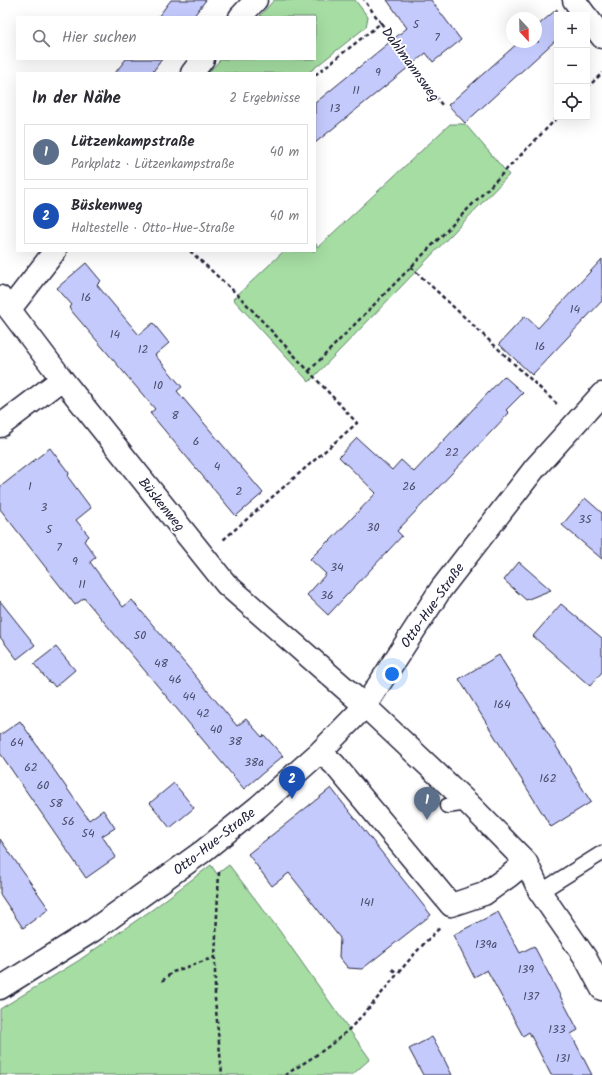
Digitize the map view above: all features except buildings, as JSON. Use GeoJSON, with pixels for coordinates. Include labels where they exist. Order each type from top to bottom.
{"type":"FeatureCollection","features":[{"type":"Feature","properties":{"kind":"street"},"geometry":{"type":"LineString","coordinates":[[241,16],[256,0]]}},
{"type":"Feature","properties":{"kind":"street"},"geometry":{"type":"LineString","coordinates":[[574,0],[583,12]]}},
{"type":"Feature","properties":{"kind":"street"},"geometry":{"type":"LineString","coordinates":[[590,22],[602,38]]}},
{"type":"Feature","properties":{"kind":"street"},"geometry":{"type":"LineString","coordinates":[[193,72],[202,60]]}},
{"type":"Feature","properties":{"kind":"street"},"geometry":{"type":"LineString","coordinates":[[5,303],[54,252]]}},
{"type":"Feature","properties":{"kind":"street","name":"Büskenweg"},"geometry":{"type":"LineString","coordinates":[[5,303],[62,379],[226,584],[365,706],[458,804],[526,862],[540,892],[586,957],[602,989]]}},
{"type":"Feature","properties":{"kind":"street"},"geometry":{"type":"LineString","coordinates":[[0,426],[62,379]]}},
{"type":"Feature","properties":{"kind":"street","name":"Otto-Hue-Straße"},"geometry":{"type":"LineString","coordinates":[[0,988],[92,931],[215,842],[320,752],[365,706],[441,589],[535,468],[602,394]]}},
{"type":"Feature","properties":{"kind":"street"},"geometry":{"type":"LineString","coordinates":[[320,752],[334,764],[397,834],[452,905],[484,894],[526,862]]}},
{"type":"Feature","properties":{"kind":"lane"},"geometry":{"type":"LineString","coordinates":[[540,892],[602,852]]}},
{"type":"Feature","properties":{"kind":"path","name":"Dahlmannsweg"},"geometry":{"type":"LineString","coordinates":[[364,0],[442,105]]}},
{"type":"Feature","properties":{"kind":"path","name":"Dahlmannsweg"},"geometry":{"type":"LineString","coordinates":[[316,74],[380,23]]}},
{"type":"Feature","properties":{"kind":"path"},"geometry":{"type":"LineString","coordinates":[[590,85],[602,73]]}},
{"type":"Feature","properties":{"kind":"path"},"geometry":{"type":"LineString","coordinates":[[309,371],[555,120]]}},
{"type":"Feature","properties":{"kind":"path"},"geometry":{"type":"LineString","coordinates":[[191,252],[238,295],[357,423],[204,557]]}},
{"type":"Feature","properties":{"kind":"path"},"geometry":{"type":"LineString","coordinates":[[411,267],[576,422]]}},
{"type":"Feature","properties":{"kind":"path"},"geometry":{"type":"LineString","coordinates":[[215,842],[219,869],[214,957],[215,999],[222,1075]]}},
{"type":"Feature","properties":{"kind":"path"},"geometry":{"type":"LineString","coordinates":[[285,1075],[328,1048],[356,1022],[424,942],[443,926],[452,905]]}},
{"type":"Feature","properties":{"kind":"path"},"geometry":{"type":"LineString","coordinates":[[162,982],[173,972],[214,957]]}},
{"type":"Feature","properties":{"kind":"path"},"geometry":{"type":"LineString","coordinates":[[392,969],[397,973]]}},
{"type":"Feature","properties":{"kind":"green space"},"geometry":{"type":"Polygon","coordinates":[[[274,0],[355,0],[368,17],[366,27],[309,72],[209,72],[220,60],[316,60],[316,16],[260,16],[274,0]]]}},
{"type":"Feature","properties":{"kind":"green space"},"geometry":{"type":"Polygon","coordinates":[[[450,124],[465,124],[509,175],[309,382],[233,299],[283,252],[316,252],[316,244],[318,247],[450,124]]]}},
{"type":"Feature","properties":{"kind":"green space"},"geometry":{"type":"Polygon","coordinates":[[[211,865],[217,874],[229,865],[279,930],[370,1059],[352,1075],[0,1075],[0,1009],[78,961],[153,909],[211,865]]]}},
{"type":"Feature","properties":{"kind":"place","name":"Büskenweg"},"geometry":{"type":"Point","coordinates":[292,799]}},
{"type":"Feature","properties":{"kind":"place","name":"Lützenkampstraße"},"geometry":{"type":"Point","coordinates":[427,820]}}]}
